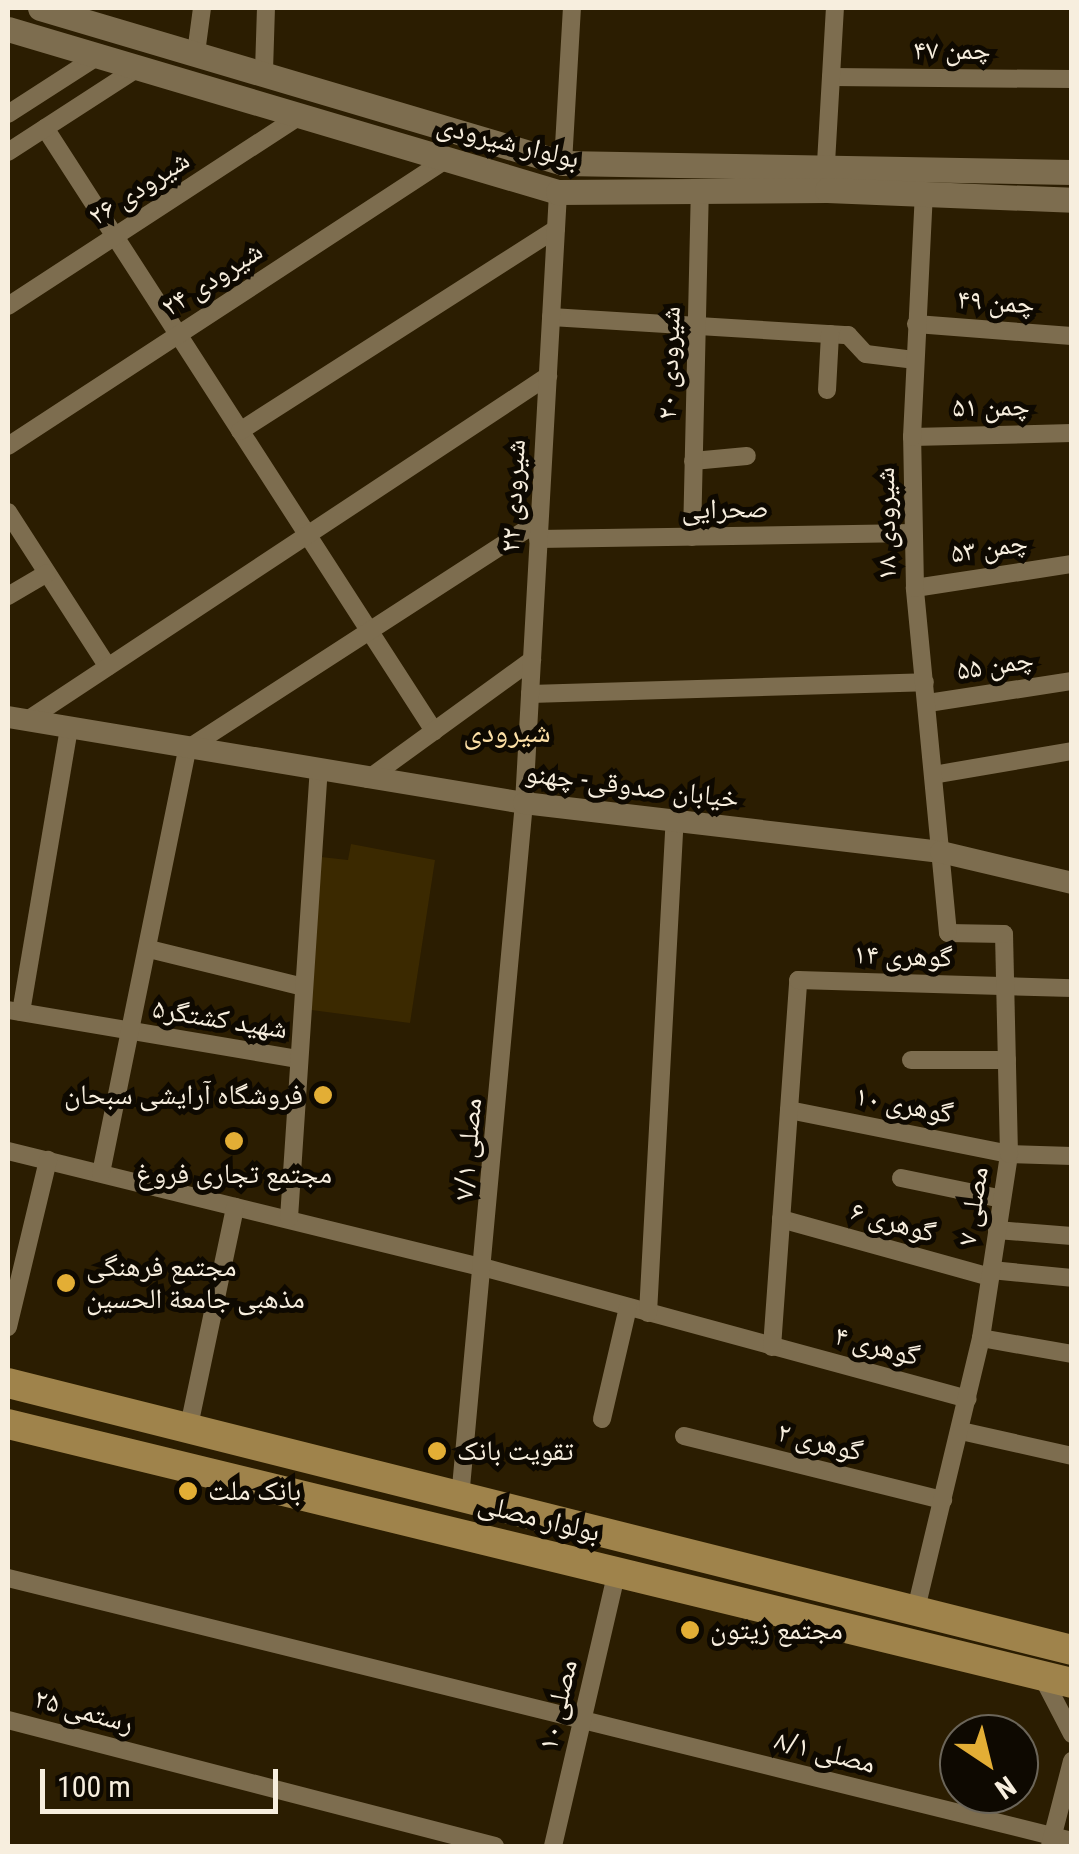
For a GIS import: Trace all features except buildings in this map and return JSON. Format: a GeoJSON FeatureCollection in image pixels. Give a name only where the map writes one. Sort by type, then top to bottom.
{"type":"FeatureCollection","features":[{"type":"Feature","properties":{"kind":"main road","name":"بولوار شیرودی"},"geometry":{"type":"LineString","coordinates":[[40,8],[264,71],[563,163],[826,163],[1072,172]]}},
{"type":"Feature","properties":{"kind":"main road","name":"بولوار شیرودی"},"geometry":{"type":"LineString","coordinates":[[8,29],[558,192],[924,194],[1072,200]]}},
{"type":"Feature","properties":{"kind":"main road","name":"بولوار مصلی"},"geometry":{"type":"LineString","coordinates":[[8,1383],[189,1426],[844,1596],[1072,1650]]}},
{"type":"Feature","properties":{"kind":"main road","name":"بولوار مصلی"},"geometry":{"type":"LineString","coordinates":[[8,1424],[1058,1682]]}},
{"type":"Feature","properties":{"kind":"main road"},"geometry":{"type":"LineString","coordinates":[[835,1630],[844,1596]]}},
{"type":"Feature","properties":{"kind":"street"},"geometry":{"type":"LineString","coordinates":[[196,53],[202,8]]}},
{"type":"Feature","properties":{"kind":"street"},"geometry":{"type":"LineString","coordinates":[[264,71],[266,8]]}},
{"type":"Feature","properties":{"kind":"street"},"geometry":{"type":"LineString","coordinates":[[563,163],[572,8]]}},
{"type":"Feature","properties":{"kind":"street"},"geometry":{"type":"LineString","coordinates":[[826,163],[836,8]]}},
{"type":"Feature","properties":{"kind":"street"},"geometry":{"type":"LineString","coordinates":[[8,114],[101,54]]}},
{"type":"Feature","properties":{"kind":"street"},"geometry":{"type":"LineString","coordinates":[[8,152],[140,66]]}},
{"type":"Feature","properties":{"kind":"street","name":"چمن ۴۷"},"geometry":{"type":"LineString","coordinates":[[831,77],[1072,79]]}},
{"type":"Feature","properties":{"kind":"street","name":"شیرودی ۲۶"},"geometry":{"type":"LineString","coordinates":[[8,306],[301,115]]}},
{"type":"Feature","properties":{"kind":"street"},"geometry":{"type":"LineString","coordinates":[[45,128],[434,731]]}},
{"type":"Feature","properties":{"kind":"street","name":"شیرودی ۲۴"},"geometry":{"type":"LineString","coordinates":[[8,446],[447,159]]}},
{"type":"Feature","properties":{"kind":"street","name":"شیرودی ۲۰"},"geometry":{"type":"LineString","coordinates":[[692,537],[700,191]]}},
{"type":"Feature","properties":{"kind":"street","name":"شیرودی ۲۲"},"geometry":{"type":"LineString","coordinates":[[524,804],[558,192]]}},
{"type":"Feature","properties":{"kind":"street","name":"شیرودی ۱۸"},"geometry":{"type":"LineString","coordinates":[[924,194],[914,360],[913,533],[942,852]]}},
{"type":"Feature","properties":{"kind":"street"},"geometry":{"type":"LineString","coordinates":[[240,431],[556,228]]}},
{"type":"Feature","properties":{"kind":"street"},"geometry":{"type":"LineString","coordinates":[[551,317],[851,335],[866,354],[914,360]]}},
{"type":"Feature","properties":{"kind":"street","name":"چمن ۴۹"},"geometry":{"type":"LineString","coordinates":[[916,324],[1072,336]]}},
{"type":"Feature","properties":{"kind":"street"},"geometry":{"type":"LineString","coordinates":[[827,390],[830,334]]}},
{"type":"Feature","properties":{"kind":"street"},"geometry":{"type":"LineString","coordinates":[[17,719],[108,666],[548,376]]}},
{"type":"Feature","properties":{"kind":"street","name":"چمن ۵۱"},"geometry":{"type":"LineString","coordinates":[[912,437],[1072,433]]}},
{"type":"Feature","properties":{"kind":"street"},"geometry":{"type":"LineString","coordinates":[[694,460],[747,456]]}},
{"type":"Feature","properties":{"kind":"street"},"geometry":{"type":"LineString","coordinates":[[8,512],[108,666]]}},
{"type":"Feature","properties":{"kind":"street"},"geometry":{"type":"LineString","coordinates":[[101,1173],[134,1034],[188,749],[369,631],[538,530]]}},
{"type":"Feature","properties":{"kind":"street","name":"صحرایی"},"geometry":{"type":"LineString","coordinates":[[538,530],[692,537],[913,533]]}},
{"type":"Feature","properties":{"kind":"street","name":"چمن ۵۳"},"geometry":{"type":"LineString","coordinates":[[915,588],[1072,564]]}},
{"type":"Feature","properties":{"kind":"street"},"geometry":{"type":"LineString","coordinates":[[8,596],[47,573]]}},
{"type":"Feature","properties":{"kind":"street"},"geometry":{"type":"LineString","coordinates":[[368,779],[532,660]]}},
{"type":"Feature","properties":{"kind":"street","name":"چمن ۵۵"},"geometry":{"type":"LineString","coordinates":[[928,704],[1072,681]]}},
{"type":"Feature","properties":{"kind":"street"},"geometry":{"type":"LineString","coordinates":[[530,694],[925,682]]}},
{"type":"Feature","properties":{"kind":"street","name":"خیابان صدوقی- چهنو"},"geometry":{"type":"LineString","coordinates":[[17,719],[524,804],[942,852],[1072,883]]}},
{"type":"Feature","properties":{"kind":"street"},"geometry":{"type":"LineString","coordinates":[[14,1011],[69,730]]}},
{"type":"Feature","properties":{"kind":"street"},"geometry":{"type":"LineString","coordinates":[[933,775],[1072,751]]}},
{"type":"Feature","properties":{"kind":"street"},"geometry":{"type":"LineString","coordinates":[[289,1218],[300,986],[319,771]]}},
{"type":"Feature","properties":{"kind":"street","name":"مصلی ۷/۱"},"geometry":{"type":"LineString","coordinates":[[460,1498],[486,1268],[524,804]]}},
{"type":"Feature","properties":{"kind":"street"},"geometry":{"type":"LineString","coordinates":[[648,1313],[675,822]]}},
{"type":"Feature","properties":{"kind":"street","name":"مصلی ۷"},"geometry":{"type":"LineString","coordinates":[[915,1613],[981,1338],[1009,1154],[1004,934],[948,932],[942,852]]}},
{"type":"Feature","properties":{"kind":"street"},"geometry":{"type":"LineString","coordinates":[[149,949],[300,986]]}},
{"type":"Feature","properties":{"kind":"street","name":"گوهری ۱۴"},"geometry":{"type":"LineString","coordinates":[[789,1110],[798,980],[1072,988]]}},
{"type":"Feature","properties":{"kind":"street","name":"شهید کشتگر۵"},"geometry":{"type":"LineString","coordinates":[[14,1011],[297,1059]]}},
{"type":"Feature","properties":{"kind":"street"},"geometry":{"type":"LineString","coordinates":[[911,1060],[1007,1060]]}},
{"type":"Feature","properties":{"kind":"street"},"geometry":{"type":"LineString","coordinates":[[772,1347],[789,1110]]}},
{"type":"Feature","properties":{"kind":"street","name":"گوهری ۱۰"},"geometry":{"type":"LineString","coordinates":[[789,1110],[1009,1154],[1072,1156]]}},
{"type":"Feature","properties":{"kind":"street","name":"گوهری ۴"},"geometry":{"type":"LineString","coordinates":[[8,1151],[486,1268],[968,1399]]}},
{"type":"Feature","properties":{"kind":"street"},"geometry":{"type":"LineString","coordinates":[[8,1328],[48,1160]]}},
{"type":"Feature","properties":{"kind":"street"},"geometry":{"type":"LineString","coordinates":[[901,1178],[1002,1199]]}},
{"type":"Feature","properties":{"kind":"street"},"geometry":{"type":"LineString","coordinates":[[189,1426],[235,1207]]}},
{"type":"Feature","properties":{"kind":"street","name":"گوهری ۶"},"geometry":{"type":"LineString","coordinates":[[782,1219],[991,1273],[1072,1278]]}},
{"type":"Feature","properties":{"kind":"street"},"geometry":{"type":"LineString","coordinates":[[997,1230],[1072,1236]]}},
{"type":"Feature","properties":{"kind":"street"},"geometry":{"type":"LineString","coordinates":[[602,1419],[628,1308]]}},
{"type":"Feature","properties":{"kind":"street"},"geometry":{"type":"LineString","coordinates":[[981,1338],[1072,1354]]}},
{"type":"Feature","properties":{"kind":"street"},"geometry":{"type":"LineString","coordinates":[[961,1432],[1072,1456]]}},
{"type":"Feature","properties":{"kind":"street","name":"گوهری ۲"},"geometry":{"type":"LineString","coordinates":[[684,1436],[942,1500]]}},
{"type":"Feature","properties":{"kind":"street","name":"مصلی ۱۰"},"geometry":{"type":"LineString","coordinates":[[554,1846],[616,1576]]}},
{"type":"Feature","properties":{"kind":"street","name":"مصلی ۸/۱"},"geometry":{"type":"LineString","coordinates":[[8,1578],[584,1720],[1051,1842],[1072,1842]]}},
{"type":"Feature","properties":{"kind":"street"},"geometry":{"type":"LineString","coordinates":[[1058,1682],[1072,1734]]}},
{"type":"Feature","properties":{"kind":"street","name":"رستمی ۲۵"},"geometry":{"type":"LineString","coordinates":[[8,1720],[495,1846]]}},
{"type":"Feature","properties":{"kind":"street"},"geometry":{"type":"LineString","coordinates":[[1051,1842],[1072,1761]]}},
{"type":"Feature","properties":{"kind":"shaded area"},"geometry":{"type":"Polygon","coordinates":[[[351,844],[435,860],[410,1023],[304,1009],[321,857],[348,860],[351,844]]]}},
{"type":"Feature","properties":{"kind":"place","name":"فروشگاه آرایشی سبحان"},"geometry":{"type":"Point","coordinates":[323,1095]}},
{"type":"Feature","properties":{"kind":"place","name":"مجتمع تجاری فروغ"},"geometry":{"type":"Point","coordinates":[234,1141]}},
{"type":"Feature","properties":{"kind":"place","name":"مجتمع فرهنگی مذهبی جامعة الحسین"},"geometry":{"type":"Point","coordinates":[66,1283]}},
{"type":"Feature","properties":{"kind":"place","name":"تقویت بانک"},"geometry":{"type":"Point","coordinates":[437,1451]}},
{"type":"Feature","properties":{"kind":"place","name":"بانک ملت"},"geometry":{"type":"Point","coordinates":[188,1491]}},
{"type":"Feature","properties":{"kind":"place","name":"مجتمع زیتون"},"geometry":{"type":"Point","coordinates":[690,1630]}},
{"type":"Feature","properties":{"kind":"district","name":"شیرودی"},"geometry":{"type":"Point","coordinates":[507,732]}}]}
